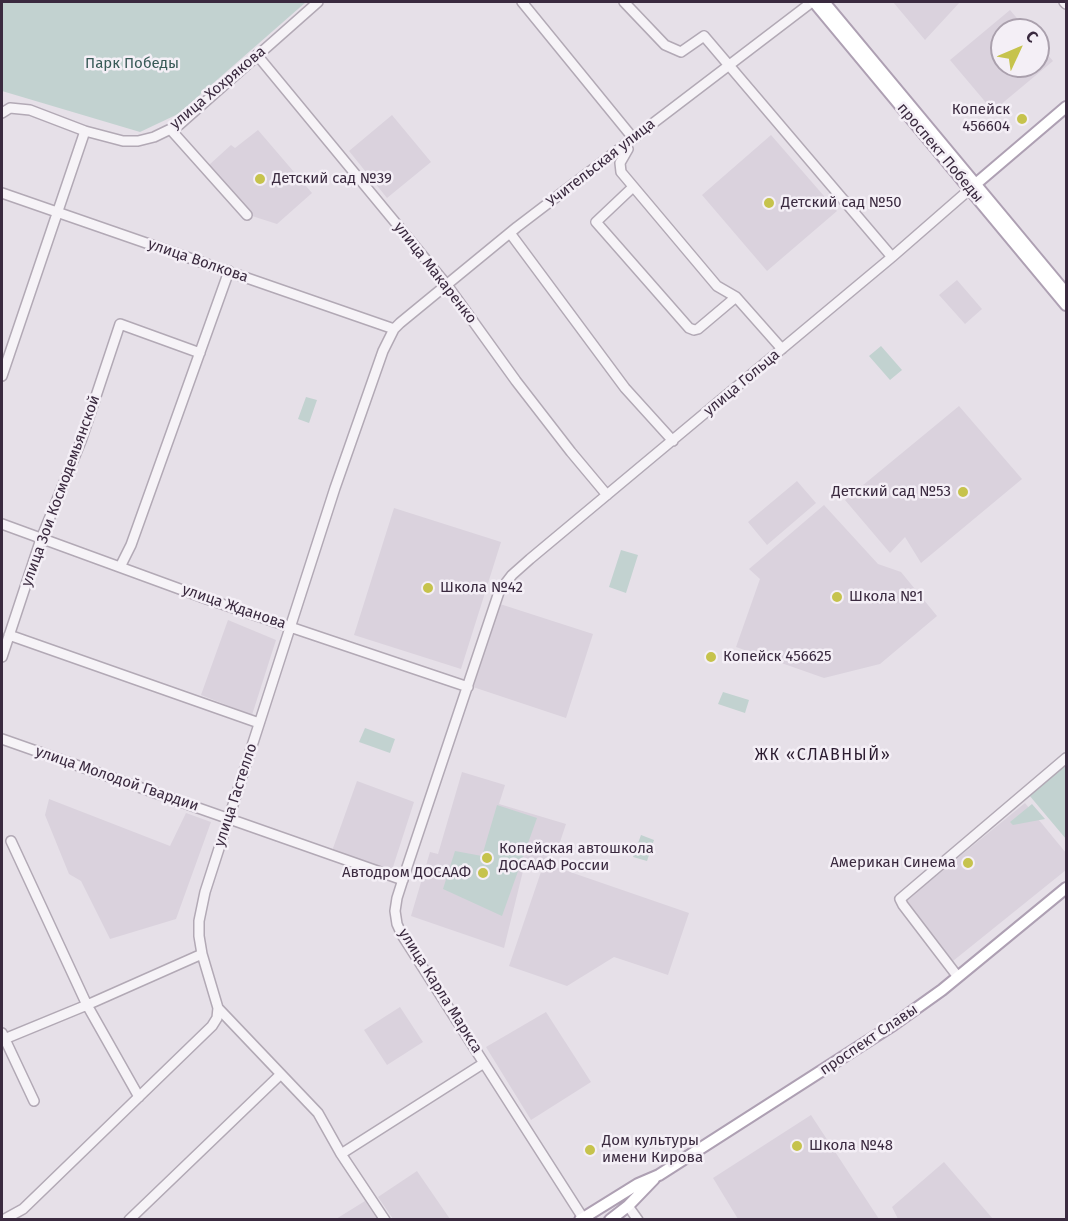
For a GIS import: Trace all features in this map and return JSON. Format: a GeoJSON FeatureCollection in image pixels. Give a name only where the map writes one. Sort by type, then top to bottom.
{"type":"FeatureCollection","features":[{"type":"Feature","properties":{"kind":"main road","name":"проспект Победы"},"geometry":{"type":"LineString","coordinates":[[813,2],[1066,293]]}},
{"type":"Feature","properties":{"kind":"main road","name":"проспект Победы"},"geometry":{"type":"LineString","coordinates":[[824,2],[1066,305]]}},
{"type":"Feature","properties":{"kind":"main road"},"geometry":{"type":"LineString","coordinates":[[973,187],[1066,107]]}},
{"type":"Feature","properties":{"kind":"main road","name":"проспект Славы"},"geometry":{"type":"LineString","coordinates":[[582,1219],[620,1195],[659,1175],[893,1025],[958,977],[1066,889]]}},
{"type":"Feature","properties":{"kind":"main road","name":"проспект Славы"},"geometry":{"type":"LineString","coordinates":[[610,1220],[628,1206],[659,1175]]}},
{"type":"Feature","properties":{"kind":"main road"},"geometry":{"type":"LineString","coordinates":[[620,1195],[628,1206]]}},
{"type":"Feature","properties":{"kind":"street","name":"улица Хохрякова"},"geometry":{"type":"LineString","coordinates":[[2,110],[18,107],[30,110],[85,131],[115,139],[138,141],[154,137],[186,120],[318,2]]}},
{"type":"Feature","properties":{"kind":"street"},"geometry":{"type":"LineString","coordinates":[[522,2],[629,141],[628,149],[619,168],[633,187],[717,286],[736,297],[782,349]]}},
{"type":"Feature","properties":{"kind":"street"},"geometry":{"type":"LineString","coordinates":[[624,2],[665,45],[681,52],[704,36],[892,257]]}},
{"type":"Feature","properties":{"kind":"street","name":"Учительская улица"},"geometry":{"type":"LineString","coordinates":[[394,329],[510,233],[813,2]]}},
{"type":"Feature","properties":{"kind":"street","name":"улица Макаренко"},"geometry":{"type":"LineString","coordinates":[[257,56],[447,285],[516,381],[607,495]]}},
{"type":"Feature","properties":{"kind":"street"},"geometry":{"type":"LineString","coordinates":[[171,130],[247,215]]}},
{"type":"Feature","properties":{"kind":"street"},"geometry":{"type":"LineString","coordinates":[[2,376],[85,131]]}},
{"type":"Feature","properties":{"kind":"street"},"geometry":{"type":"LineString","coordinates":[[633,187],[596,222],[689,328],[698,329],[736,297]]}},
{"type":"Feature","properties":{"kind":"street","name":"улица Гольца"},"geometry":{"type":"LineString","coordinates":[[512,575],[973,187]]}},
{"type":"Feature","properties":{"kind":"street","name":"улица Волкова"},"geometry":{"type":"LineString","coordinates":[[2,193],[394,329]]}},
{"type":"Feature","properties":{"kind":"street"},"geometry":{"type":"LineString","coordinates":[[510,233],[625,388],[673,441]]}},
{"type":"Feature","properties":{"kind":"street"},"geometry":{"type":"LineString","coordinates":[[120,567],[131,545],[229,271]]}},
{"type":"Feature","properties":{"kind":"street","name":"улица Зои Космодемьянской"},"geometry":{"type":"LineString","coordinates":[[2,657],[41,540],[81,441],[120,324],[200,353]]}},
{"type":"Feature","properties":{"kind":"street","name":"улица Гастелло"},"geometry":{"type":"LineString","coordinates":[[385,1220],[341,1155],[318,1113],[218,1008],[201,954],[200,921],[205,892],[228,818],[335,488],[382,351],[394,329]]}},
{"type":"Feature","properties":{"kind":"street","name":"улица Жданова"},"geometry":{"type":"LineString","coordinates":[[2,524],[41,540],[468,687]]}},
{"type":"Feature","properties":{"kind":"street","name":"улица Карла Маркса"},"geometry":{"type":"LineString","coordinates":[[512,575],[499,592],[403,880],[395,911],[402,935],[582,1219]]}},
{"type":"Feature","properties":{"kind":"street"},"geometry":{"type":"LineString","coordinates":[[9,635],[259,723]]}},
{"type":"Feature","properties":{"kind":"street","name":"улица Молодой Гвардии"},"geometry":{"type":"LineString","coordinates":[[2,739],[403,880]]}},
{"type":"Feature","properties":{"kind":"street"},"geometry":{"type":"LineString","coordinates":[[958,977],[900,899],[1066,758]]}},
{"type":"Feature","properties":{"kind":"street"},"geometry":{"type":"LineString","coordinates":[[11,841],[87,1005],[138,1097]]}},
{"type":"Feature","properties":{"kind":"street"},"geometry":{"type":"LineString","coordinates":[[34,1101],[2,1037],[87,1005],[201,954]]}},
{"type":"Feature","properties":{"kind":"street"},"geometry":{"type":"LineString","coordinates":[[3,1220],[23,1209],[212,1026],[217,1018],[218,1008]]}},
{"type":"Feature","properties":{"kind":"street"},"geometry":{"type":"LineString","coordinates":[[341,1155],[484,1063]]}},
{"type":"Feature","properties":{"kind":"street"},"geometry":{"type":"LineString","coordinates":[[129,1220],[281,1074]]}},
{"type":"Feature","properties":{"kind":"street"},"geometry":{"type":"LineString","coordinates":[[628,1206],[638,1220]]}},
{"type":"Feature","properties":{"kind":"shaded area"},"geometry":{"type":"Polygon","coordinates":[[[893,2],[960,2],[925,40],[893,2]]]}},
{"type":"Feature","properties":{"kind":"shaded area"},"geometry":{"type":"Polygon","coordinates":[[[1010,10],[1017,18],[1000,18],[1010,10]]]}},
{"type":"Feature","properties":{"kind":"shaded area"},"geometry":{"type":"Polygon","coordinates":[[[990,27],[990,78],[1033,78],[993,111],[950,60],[990,27]]]}},
{"type":"Feature","properties":{"kind":"shaded area"},"geometry":{"type":"Polygon","coordinates":[[[392,115],[431,162],[387,198],[349,151],[392,115]]]}},
{"type":"Feature","properties":{"kind":"shaded area","name":"Детский сад №39"},"geometry":{"type":"Polygon","coordinates":[[[258,130],[312,193],[277,224],[252,216],[209,165],[231,145],[235,148],[258,130]]]}},
{"type":"Feature","properties":{"kind":"shaded area","name":"Детский сад №50"},"geometry":{"type":"Polygon","coordinates":[[[771,135],[837,211],[767,271],[702,195],[771,135]]]}},
{"type":"Feature","properties":{"kind":"shaded area"},"geometry":{"type":"Polygon","coordinates":[[[957,280],[982,309],[965,324],[939,295],[957,280]]]}},
{"type":"Feature","properties":{"kind":"shaded area","name":"Детский сад №53"},"geometry":{"type":"Polygon","coordinates":[[[959,406],[1022,479],[921,563],[905,537],[890,553],[845,500],[959,406]]]}},
{"type":"Feature","properties":{"kind":"shaded area"},"geometry":{"type":"Polygon","coordinates":[[[797,481],[816,503],[767,545],[748,522],[797,481]]]}},
{"type":"Feature","properties":{"kind":"shaded area","name":"Школа №1"},"geometry":{"type":"Polygon","coordinates":[[[824,505],[878,564],[901,572],[937,616],[880,664],[824,678],[736,647],[760,579],[749,569],[824,505]]]}},
{"type":"Feature","properties":{"kind":"shaded area","name":"Школа №42"},"geometry":{"type":"Polygon","coordinates":[[[394,508],[501,542],[461,669],[354,635],[394,508]]]}},
{"type":"Feature","properties":{"kind":"shaded area"},"geometry":{"type":"Polygon","coordinates":[[[500,604],[593,634],[566,718],[473,687],[500,604]]]}},
{"type":"Feature","properties":{"kind":"shaded area"},"geometry":{"type":"Polygon","coordinates":[[[228,620],[276,640],[252,715],[201,695],[228,620]]]}},
{"type":"Feature","properties":{"kind":"shaded area","name":"Копейская автошкола ДОСААФ России"},"geometry":{"type":"Polygon","coordinates":[[[462,772],[505,785],[499,804],[566,824],[560,842],[542,862],[524,867],[504,948],[411,916],[430,852],[438,854],[462,772]]]}},
{"type":"Feature","properties":{"kind":"shaded area"},"geometry":{"type":"Polygon","coordinates":[[[357,781],[414,802],[392,870],[332,851],[357,781]]]}},
{"type":"Feature","properties":{"kind":"shaded area"},"geometry":{"type":"Polygon","coordinates":[[[49,799],[170,846],[186,813],[211,822],[176,919],[110,939],[81,881],[69,874],[45,815],[49,799]]]}},
{"type":"Feature","properties":{"kind":"shaded area"},"geometry":{"type":"Polygon","coordinates":[[[1025,803],[1066,853],[1066,870],[953,961],[905,901],[1025,803]]]}},
{"type":"Feature","properties":{"kind":"shaded area"},"geometry":{"type":"Polygon","coordinates":[[[544,863],[689,913],[668,975],[614,957],[567,986],[509,966],[544,863]]]}},
{"type":"Feature","properties":{"kind":"shaded area"},"geometry":{"type":"Polygon","coordinates":[[[400,1007],[423,1042],[387,1065],[364,1030],[400,1007]]]}},
{"type":"Feature","properties":{"kind":"shaded area"},"geometry":{"type":"Polygon","coordinates":[[[546,1012],[591,1082],[531,1120],[486,1047],[546,1012]]]}},
{"type":"Feature","properties":{"kind":"shaded area","name":"Школа №48"},"geometry":{"type":"Polygon","coordinates":[[[811,1115],[879,1219],[738,1219],[713,1178],[811,1115]]]}},
{"type":"Feature","properties":{"kind":"shaded area"},"geometry":{"type":"Polygon","coordinates":[[[944,1162],[993,1219],[898,1219],[892,1207],[944,1162]]]}},
{"type":"Feature","properties":{"kind":"shaded area"},"geometry":{"type":"Polygon","coordinates":[[[417,1171],[450,1219],[393,1219],[378,1197],[417,1171]]]}},
{"type":"Feature","properties":{"kind":"shaded area"},"geometry":{"type":"Polygon","coordinates":[[[365,1201],[377,1219],[336,1219],[365,1201]]]}},
{"type":"Feature","properties":{"kind":"green space","name":"Парк Победы"},"geometry":{"type":"Polygon","coordinates":[[[2,2],[306,2],[178,114],[140,132],[2,91],[2,2]]]}},
{"type":"Feature","properties":{"kind":"green space"},"geometry":{"type":"Polygon","coordinates":[[[881,346],[902,370],[890,380],[869,356],[881,346]]]}},
{"type":"Feature","properties":{"kind":"green space"},"geometry":{"type":"Polygon","coordinates":[[[306,397],[317,400],[309,423],[298,419],[306,397]]]}},
{"type":"Feature","properties":{"kind":"green space"},"geometry":{"type":"Polygon","coordinates":[[[621,550],[638,555],[626,593],[609,587],[621,550]]]}},
{"type":"Feature","properties":{"kind":"green space"},"geometry":{"type":"Polygon","coordinates":[[[723,692],[749,700],[745,713],[718,704],[723,692]]]}},
{"type":"Feature","properties":{"kind":"green space"},"geometry":{"type":"Polygon","coordinates":[[[365,728],[395,739],[390,753],[359,742],[365,728]]]}},
{"type":"Feature","properties":{"kind":"green space"},"geometry":{"type":"Polygon","coordinates":[[[1066,764],[1066,839],[1029,795],[1066,764]]]}},
{"type":"Feature","properties":{"kind":"green space"},"geometry":{"type":"Polygon","coordinates":[[[1032,804],[1045,819],[1013,825],[1010,822],[1032,804]]]}},
{"type":"Feature","properties":{"kind":"green space","name":"Автодром ДОСААФ"},"geometry":{"type":"Polygon","coordinates":[[[497,805],[537,818],[502,916],[443,889],[455,851],[482,856],[497,805]]]}},
{"type":"Feature","properties":{"kind":"green space"},"geometry":{"type":"Polygon","coordinates":[[[641,835],[654,840],[647,861],[633,857],[641,835]]]}},
{"type":"Feature","properties":{"kind":"place","name":"Копейск 456604"},"geometry":{"type":"Point","coordinates":[1022,119]}},
{"type":"Feature","properties":{"kind":"place","name":"Детский сад №39"},"geometry":{"type":"Point","coordinates":[260,179]}},
{"type":"Feature","properties":{"kind":"place","name":"Детский сад №50"},"geometry":{"type":"Point","coordinates":[769,203]}},
{"type":"Feature","properties":{"kind":"place","name":"Детский сад №53"},"geometry":{"type":"Point","coordinates":[963,492]}},
{"type":"Feature","properties":{"kind":"place","name":"Школа №42"},"geometry":{"type":"Point","coordinates":[428,588]}},
{"type":"Feature","properties":{"kind":"place","name":"Школа №1"},"geometry":{"type":"Point","coordinates":[837,597]}},
{"type":"Feature","properties":{"kind":"place","name":"Копейск 456625"},"geometry":{"type":"Point","coordinates":[711,657]}},
{"type":"Feature","properties":{"kind":"place","name":"Копейская автошкола ДОСААФ России"},"geometry":{"type":"Point","coordinates":[487,858]}},
{"type":"Feature","properties":{"kind":"place","name":"Американ Синема"},"geometry":{"type":"Point","coordinates":[968,863]}},
{"type":"Feature","properties":{"kind":"place","name":"Автодром ДОСААФ"},"geometry":{"type":"Point","coordinates":[483,873]}},
{"type":"Feature","properties":{"kind":"place","name":"Школа №48"},"geometry":{"type":"Point","coordinates":[797,1146]}},
{"type":"Feature","properties":{"kind":"place","name":"Дом культуры имени Кирова"},"geometry":{"type":"Point","coordinates":[590,1150]}},
{"type":"Feature","properties":{"kind":"district","name":"ЖК «СЛАВНЫЙ»"},"geometry":{"type":"Point","coordinates":[823,756]}}]}
